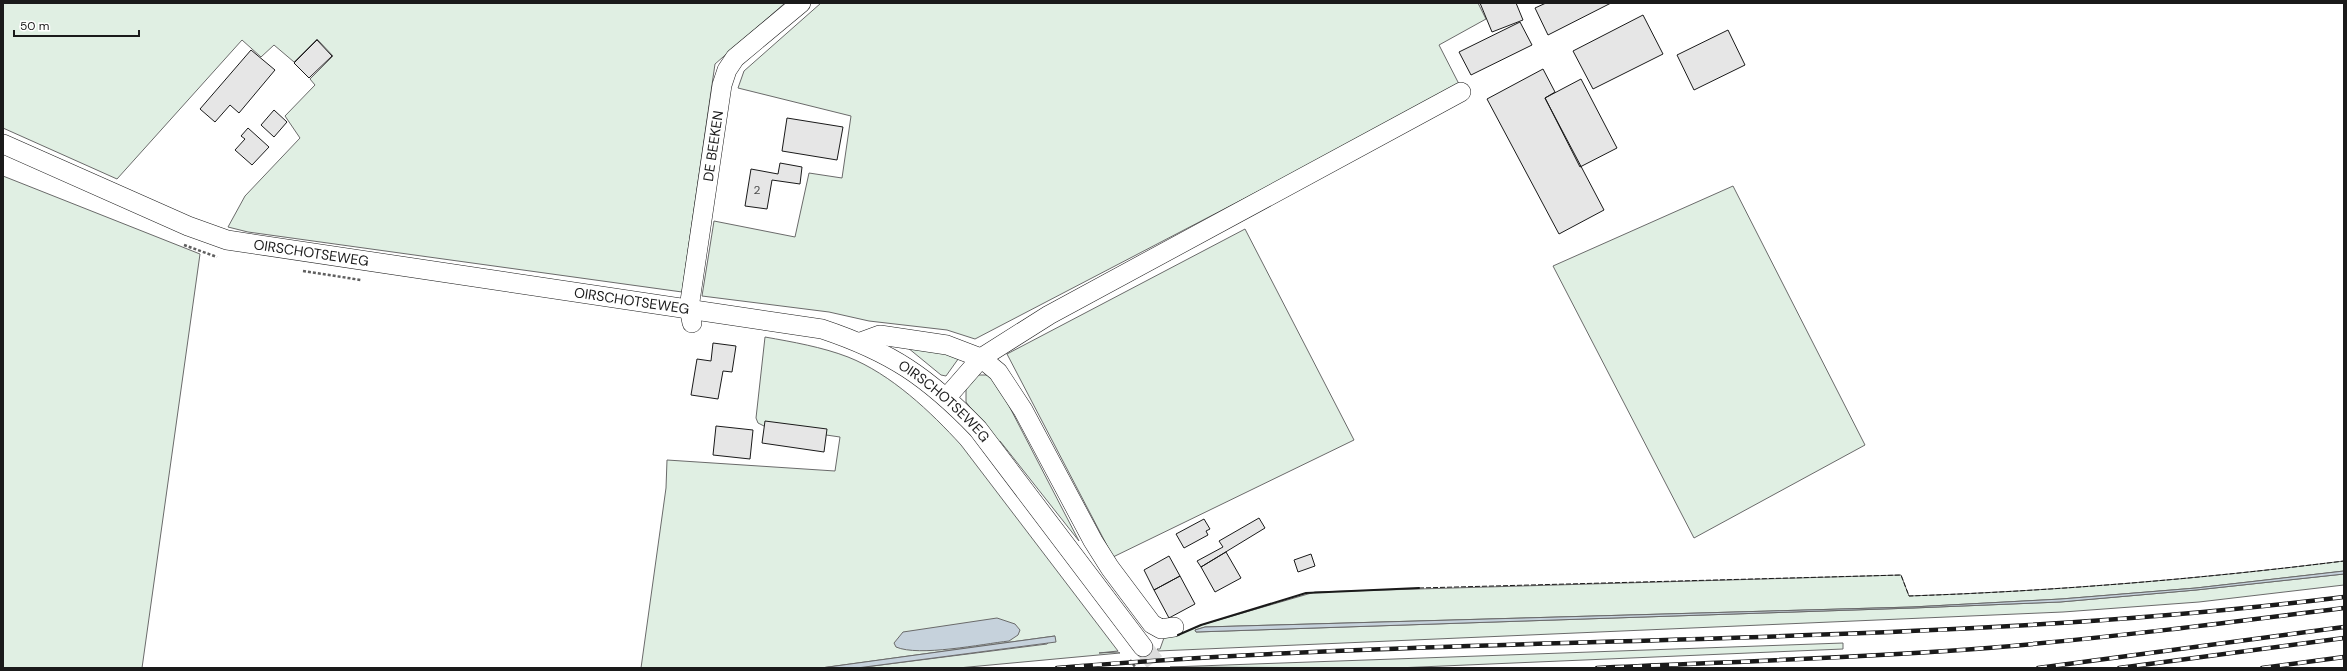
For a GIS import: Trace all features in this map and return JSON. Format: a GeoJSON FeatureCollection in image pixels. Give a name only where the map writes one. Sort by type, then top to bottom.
{"type":"FeatureCollection","features":[{"type":"Feature","properties":{"kind":"street","name":"DE BEEKEN"},"geometry":{"type":"LineString","coordinates":[[691,315],[722,85],[727,70],[735,58],[801,3]]}},
{"type":"Feature","properties":{"kind":"street"},"geometry":{"type":"LineString","coordinates":[[947,397],[981,358],[1049,315],[1461,92]]}},
{"type":"Feature","properties":{"kind":"street","name":"OIRSCHOTSEWEG"},"geometry":{"type":"LineString","coordinates":[[3,144],[188,226],[227,240],[691,315],[822,329],[861,342],[908,367],[947,397],[978,429],[1135,651]]}},
{"type":"Feature","properties":{"kind":"street"},"geometry":{"type":"LineString","coordinates":[[861,342],[880,335],[947,345],[981,358],[998,372],[1008,385],[1093,541],[1122,586],[1156,628],[1166,629],[1174,627]]}},
{"type":"Feature","properties":{"kind":"path"},"geometry":{"type":"LineString","coordinates":[[178,242],[224,258]]}},
{"type":"Feature","properties":{"kind":"path"},"geometry":{"type":"LineString","coordinates":[[299,270],[368,281]]}},
{"type":"Feature","properties":{"kind":"path"},"geometry":{"type":"LineString","coordinates":[[1135,651],[1136,668]]}},
{"type":"Feature","properties":{"kind":"green space"},"geometry":{"type":"Polygon","coordinates":[[[3,3],[785,3],[715,64],[682,292],[248,232],[228,227],[245,196],[300,138],[285,116],[315,85],[310,79],[333,56],[317,39],[294,62],[274,45],[261,57],[242,40],[117,179],[3,128],[3,3]]]}},
{"type":"Feature","properties":{"kind":"green space"},"geometry":{"type":"Polygon","coordinates":[[[821,3],[1478,3],[1486,19],[1439,45],[1460,86],[975,339],[947,330],[869,321],[829,312],[702,296],[714,221],[795,237],[809,173],[842,178],[851,116],[738,88],[744,71],[821,3]]]}},
{"type":"Feature","properties":{"kind":"green space"},"geometry":{"type":"Polygon","coordinates":[[[3,176],[200,254],[142,668],[3,668],[3,176]]]}},
{"type":"Feature","properties":{"kind":"green space"},"geometry":{"type":"Polygon","coordinates":[[[1733,186],[1865,445],[1694,538],[1553,266],[1733,186]]]}},
{"type":"Feature","properties":{"kind":"green space"},"geometry":{"type":"Polygon","coordinates":[[[1245,229],[1354,440],[1113,557],[1007,354],[1245,229]]]}},
{"type":"Feature","properties":{"kind":"green space"},"geometry":{"type":"Polygon","coordinates":[[[765,337],[838,353],[864,364],[880,373],[923,407],[961,445],[1118,651],[1099,653],[1120,653],[958,668],[857,668],[1047,644],[1055,636],[821,668],[641,668],[666,488],[667,460],[835,471],[840,437],[764,426],[758,423],[756,418],[765,337]]]}},
{"type":"Feature","properties":{"kind":"green space"},"geometry":{"type":"Polygon","coordinates":[[[902,343],[961,355],[946,376],[941,375],[902,343]]]}},
{"type":"Feature","properties":{"kind":"green space"},"geometry":{"type":"Polygon","coordinates":[[[978,375],[993,375],[1079,541],[1000,441],[997,443],[966,402],[966,389],[978,375]]]}},
{"type":"Feature","properties":{"kind":"green space"},"geometry":{"type":"Polygon","coordinates":[[[2344,561],[2344,571],[2196,588],[2061,599],[1912,607],[1205,627],[1195,630],[1196,632],[2060,602],[2196,590],[2344,574],[2344,585],[2199,602],[2063,612],[1158,651],[1157,649],[1160,649],[1165,635],[1175,636],[1201,625],[1315,592],[1901,575],[1909,596],[2018,591],[2182,579],[2344,561]]]}},
{"type":"Feature","properties":{"kind":"green space"},"geometry":{"type":"Polygon","coordinates":[[[1843,643],[1843,649],[1396,668],[1170,667],[1843,643]]]}},
{"type":"Feature","properties":{"kind":"shaded area"},"geometry":{"type":"Polygon","coordinates":[[[2344,571],[2344,574],[2196,590],[2060,602],[1196,632],[1195,630],[1205,627],[1912,607],[2061,599],[2196,588],[2344,571]]]}},
{"type":"Feature","properties":{"kind":"shaded area"},"geometry":{"type":"Polygon","coordinates":[[[997,618],[1015,624],[1020,630],[1018,635],[1009,641],[967,647],[920,651],[906,650],[896,647],[894,643],[903,632],[997,618]]]}},
{"type":"Feature","properties":{"kind":"shaded area"},"geometry":{"type":"Polygon","coordinates":[[[1055,636],[1056,642],[857,668],[821,668],[1055,636]]]}},
{"type":"Feature","properties":{"kind":"building"},"geometry":{"type":"Polygon","coordinates":[[[1480,3],[1516,3],[1523,20],[1492,32],[1480,3]]]}},
{"type":"Feature","properties":{"kind":"building"},"geometry":{"type":"Polygon","coordinates":[[[1546,3],[1611,3],[1548,35],[1535,8],[1546,3]]]}},
{"type":"Feature","properties":{"kind":"building"},"geometry":{"type":"Polygon","coordinates":[[[1643,15],[1663,54],[1593,89],[1573,51],[1643,15]]]}},
{"type":"Feature","properties":{"kind":"building"},"geometry":{"type":"Polygon","coordinates":[[[1520,22],[1532,45],[1471,75],[1459,52],[1520,22]]]}},
{"type":"Feature","properties":{"kind":"building"},"geometry":{"type":"Polygon","coordinates":[[[1728,30],[1745,65],[1694,90],[1677,55],[1728,30]]]}},
{"type":"Feature","properties":{"kind":"building"},"geometry":{"type":"Polygon","coordinates":[[[317,40],[332,56],[309,78],[294,63],[317,40]]]}},
{"type":"Feature","properties":{"kind":"building"},"geometry":{"type":"Polygon","coordinates":[[[251,50],[275,70],[239,113],[230,105],[215,122],[200,109],[251,50]]]}},
{"type":"Feature","properties":{"kind":"building"},"geometry":{"type":"Polygon","coordinates":[[[1543,69],[1555,92],[1545,98],[1604,210],[1559,234],[1487,99],[1543,69]]]}},
{"type":"Feature","properties":{"kind":"building"},"geometry":{"type":"Polygon","coordinates":[[[1581,79],[1617,148],[1580,167],[1545,98],[1581,79]]]}},
{"type":"Feature","properties":{"kind":"building"},"geometry":{"type":"Polygon","coordinates":[[[274,110],[287,122],[274,137],[261,125],[274,110]]]}},
{"type":"Feature","properties":{"kind":"building"},"geometry":{"type":"Polygon","coordinates":[[[787,118],[843,127],[837,160],[782,151],[787,118]]]}},
{"type":"Feature","properties":{"kind":"building"},"geometry":{"type":"Polygon","coordinates":[[[248,128],[269,147],[252,165],[235,150],[245,139],[241,136],[248,128]]]}},
{"type":"Feature","properties":{"kind":"building"},"geometry":{"type":"Polygon","coordinates":[[[780,163],[802,167],[800,184],[772,180],[767,209],[745,206],[751,169],[778,174],[780,163]]]}},
{"type":"Feature","properties":{"kind":"building"},"geometry":{"type":"Polygon","coordinates":[[[713,343],[736,346],[732,372],[723,371],[718,399],[691,395],[697,359],[711,361],[713,343]]]}},
{"type":"Feature","properties":{"kind":"building"},"geometry":{"type":"Polygon","coordinates":[[[765,421],[827,429],[824,452],[762,443],[765,421]]]}},
{"type":"Feature","properties":{"kind":"building"},"geometry":{"type":"Polygon","coordinates":[[[716,426],[753,430],[750,459],[713,455],[716,426]]]}},
{"type":"Feature","properties":{"kind":"building"},"geometry":{"type":"Polygon","coordinates":[[[1259,518],[1265,528],[1201,567],[1197,561],[1223,547],[1219,541],[1259,518]]]}},
{"type":"Feature","properties":{"kind":"building"},"geometry":{"type":"Polygon","coordinates":[[[1204,519],[1210,529],[1206,531],[1208,535],[1184,548],[1176,534],[1204,519]]]}},
{"type":"Feature","properties":{"kind":"building"},"geometry":{"type":"Polygon","coordinates":[[[1226,552],[1241,578],[1215,592],[1201,567],[1226,552]]]}},
{"type":"Feature","properties":{"kind":"building"},"geometry":{"type":"Polygon","coordinates":[[[1311,554],[1315,566],[1298,572],[1294,560],[1311,554]]]}},
{"type":"Feature","properties":{"kind":"building"},"geometry":{"type":"Polygon","coordinates":[[[1169,556],[1180,576],[1154,590],[1144,570],[1169,556]]]}},
{"type":"Feature","properties":{"kind":"building"},"geometry":{"type":"Polygon","coordinates":[[[1180,576],[1195,604],[1169,618],[1154,590],[1180,576]]]}},
{"type":"Feature","properties":{"kind":"tunnel"},"geometry":{"type":"LineString","coordinates":[[1143,647],[1159,668]]}},
{"type":"Feature","properties":{"kind":"railway"},"geometry":{"type":"LineString","coordinates":[[1057,668],[1218,657],[1379,649],[1701,639],[2023,625],[2184,614],[2344,597]]}},
{"type":"Feature","properties":{"kind":"railway"},"geometry":{"type":"LineString","coordinates":[[1597,668],[1842,657],[1988,648],[2122,635],[2344,608]]}},
{"type":"Feature","properties":{"kind":"railway"},"geometry":{"type":"LineString","coordinates":[[2038,668],[2344,627]]}},
{"type":"Feature","properties":{"kind":"railway"},"geometry":{"type":"LineString","coordinates":[[2119,668],[2344,638]]}},
{"type":"Feature","properties":{"kind":"railway"},"geometry":{"type":"LineString","coordinates":[[2262,668],[2344,657]]}},
{"type":"Feature","properties":{"kind":"fence"},"geometry":{"type":"LineString","coordinates":[[1419,588],[1901,575],[1909,596],[2018,591],[2127,583],[2344,561]]}},
{"type":"Feature","properties":{"kind":"wall"},"geometry":{"type":"LineString","coordinates":[[1178,635],[1201,625],[1306,593],[1419,588]]}}]}
